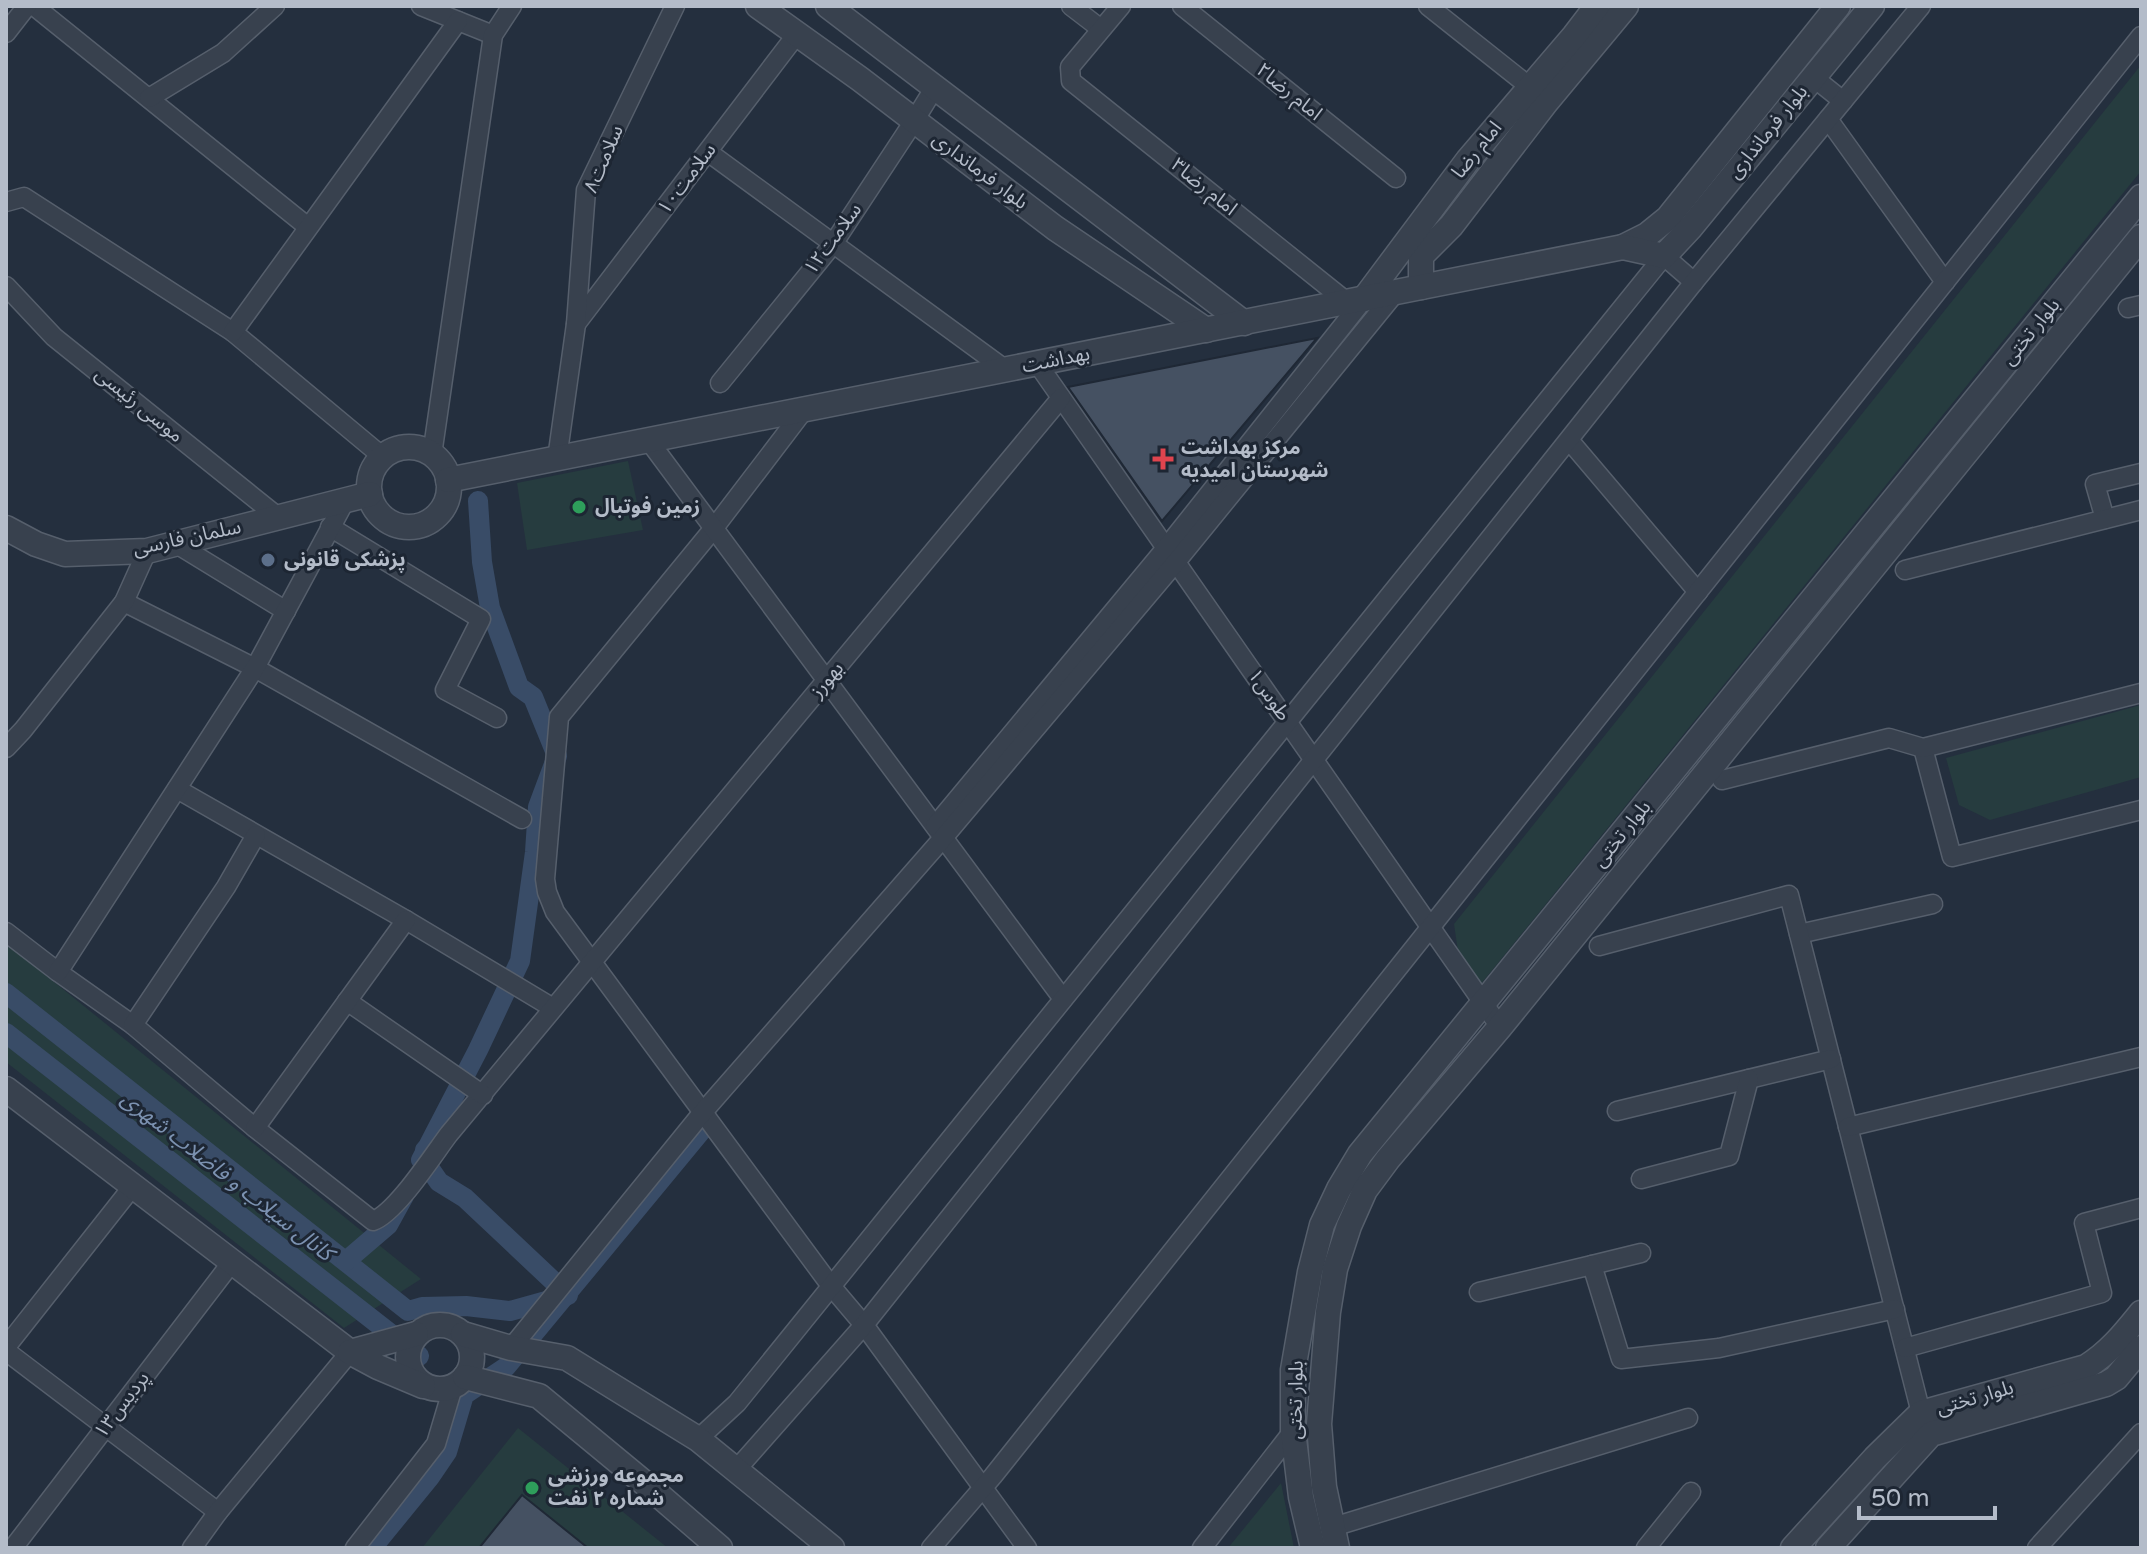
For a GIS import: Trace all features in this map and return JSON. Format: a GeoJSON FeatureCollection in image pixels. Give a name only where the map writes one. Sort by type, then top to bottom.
{"type":"FeatureCollection","features":[{"type":"Feature","properties":{"kind":"street"},"geometry":{"type":"LineString","coordinates":[[6,33],[27,6]]}},
{"type":"Feature","properties":{"kind":"street"},"geometry":{"type":"LineString","coordinates":[[34,6],[308,227]]}},
{"type":"Feature","properties":{"kind":"street"},"geometry":{"type":"LineString","coordinates":[[149,98],[223,53],[275,6]]}},
{"type":"Feature","properties":{"kind":"street"},"geometry":{"type":"LineString","coordinates":[[421,6],[493,35]]}},
{"type":"Feature","properties":{"kind":"street"},"geometry":{"type":"LineString","coordinates":[[432,455],[493,35],[512,6]]}},
{"type":"Feature","properties":{"kind":"street","name":"سلامت۸"},"geometry":{"type":"LineString","coordinates":[[557,459],[576,324],[586,190],[675,6]]}},
{"type":"Feature","properties":{"kind":"street","name":"بلوار فرمانداری"},"geometry":{"type":"LineString","coordinates":[[758,6],[860,79],[1055,228],[1206,330]]}},
{"type":"Feature","properties":{"kind":"street","name":"بلوار فرمانداری"},"geometry":{"type":"LineString","coordinates":[[828,6],[1244,323]]}},
{"type":"Feature","properties":{"kind":"street"},"geometry":{"type":"LineString","coordinates":[[1071,6],[1101,29],[1121,6]]}},
{"type":"Feature","properties":{"kind":"street","name":"امام رضا۲"},"geometry":{"type":"LineString","coordinates":[[1182,6],[1396,178]]}},
{"type":"Feature","properties":{"kind":"street"},"geometry":{"type":"LineString","coordinates":[[1428,6],[1530,87]]}},
{"type":"Feature","properties":{"kind":"street","name":"امام رضا"},"geometry":{"type":"LineString","coordinates":[[1356,300],[1597,6]]}},
{"type":"Feature","properties":{"kind":"street","name":"امام رضا"},"geometry":{"type":"LineString","coordinates":[[1421,287],[1421,256],[1451,226],[1547,101],[1626,6]]}},
{"type":"Feature","properties":{"kind":"street","name":"بلوار فرمانداری"},"geometry":{"type":"LineString","coordinates":[[1623,247],[1647,235],[1668,218],[1838,6]]}},
{"type":"Feature","properties":{"kind":"street","name":"بلوار فرمانداری"},"geometry":{"type":"LineString","coordinates":[[1664,256],[1872,6]]}},
{"type":"Feature","properties":{"kind":"street"},"geometry":{"type":"LineString","coordinates":[[736,1470],[864,1325],[1694,282],[1921,6]]}},
{"type":"Feature","properties":{"kind":"street"},"geometry":{"type":"LineString","coordinates":[[233,332],[458,21]]}},
{"type":"Feature","properties":{"kind":"street","name":"امام رضا۳"},"geometry":{"type":"LineString","coordinates":[[1101,29],[1070,67],[1071,81],[1356,300]]}},
{"type":"Feature","properties":{"kind":"street","name":"سلامت۱۰"},"geometry":{"type":"LineString","coordinates":[[576,324],[797,34]]}},
{"type":"Feature","properties":{"kind":"street"},"geometry":{"type":"LineString","coordinates":[[931,1548],[983,1488],[2141,36]]}},
{"type":"Feature","properties":{"kind":"street"},"geometry":{"type":"LineString","coordinates":[[1813,77],[1843,101]]}},
{"type":"Feature","properties":{"kind":"street","name":"سلامت۱۲"},"geometry":{"type":"LineString","coordinates":[[720,383],[833,244],[935,87]]}},
{"type":"Feature","properties":{"kind":"street"},"geometry":{"type":"LineString","coordinates":[[1828,119],[1945,282]]}},
{"type":"Feature","properties":{"kind":"street"},"geometry":{"type":"LineString","coordinates":[[708,152],[1006,370]]}},
{"type":"Feature","properties":{"kind":"street"},"geometry":{"type":"LineString","coordinates":[[6,202],[24,197],[233,332],[383,457]]}},
{"type":"Feature","properties":{"kind":"street","name":"بلوار تختی"},"geometry":{"type":"LineString","coordinates":[[1313,1548],[1301,1497],[1293,1431],[1293,1370],[1310,1272],[1322,1225],[1360,1154],[2141,197]]}},
{"type":"Feature","properties":{"kind":"street","name":"بلوار تختی"},"geometry":{"type":"LineString","coordinates":[[1335,1537],[1324,1487],[1319,1424],[1328,1312],[1335,1269],[1365,1190],[2141,237]]}},
{"type":"Feature","properties":{"kind":"street","name":"بهداشت"},"geometry":{"type":"LineString","coordinates":[[448,480],[1623,247],[1664,256]]}},
{"type":"Feature","properties":{"kind":"street"},"geometry":{"type":"LineString","coordinates":[[698,1439],[737,1403],[1664,256],[1694,282]]}},
{"type":"Feature","properties":{"kind":"street","name":"موسی رئیسی"},"geometry":{"type":"LineString","coordinates":[[6,286],[54,337],[278,517]]}},
{"type":"Feature","properties":{"kind":"street"},"geometry":{"type":"LineString","coordinates":[[511,1348],[703,1112],[1395,293]]}},
{"type":"Feature","properties":{"kind":"street"},"geometry":{"type":"LineString","coordinates":[[1171,555],[1356,300]]}},
{"type":"Feature","properties":{"kind":"street","name":"طوس۱"},"geometry":{"type":"LineString","coordinates":[[1037,363],[1500,1027]]}},
{"type":"Feature","properties":{"kind":"street","name":"بهورز"},"geometry":{"type":"LineString","coordinates":[[255,1128],[373,1221],[381,1218],[1061,398]]}},
{"type":"Feature","properties":{"kind":"street"},"geometry":{"type":"LineString","coordinates":[[804,410],[714,528],[559,717],[545,879],[547,892],[555,912],[1027,1548]]}},
{"type":"Feature","properties":{"kind":"street"},"geometry":{"type":"LineString","coordinates":[[1569,440],[1698,592]]}},
{"type":"Feature","properties":{"kind":"street"},"geometry":{"type":"LineString","coordinates":[[649,441],[1063,999]]}},
{"type":"Feature","properties":{"kind":"street"},"geometry":{"type":"LineString","coordinates":[[412,448],[432,455],[445,470],[448,480],[449,491],[442,510],[435,518],[416,527],[386,520],[373,505],[370,494],[372,474],[383,457],[412,448]]}},
{"type":"Feature","properties":{"kind":"street"},"geometry":{"type":"LineString","coordinates":[[2105,519],[2095,484],[2141,473]]}},
{"type":"Feature","properties":{"kind":"street","name":"سلمان فارسی"},"geometry":{"type":"LineString","coordinates":[[6,528],[36,544],[65,554],[147,551],[370,494]]}},
{"type":"Feature","properties":{"kind":"street"},"geometry":{"type":"LineString","coordinates":[[58,972],[255,668],[345,501]]}},
{"type":"Feature","properties":{"kind":"street"},"geometry":{"type":"LineString","coordinates":[[1905,570],[2141,510]]}},
{"type":"Feature","properties":{"kind":"street"},"geometry":{"type":"LineString","coordinates":[[330,527],[481,619],[445,690],[497,718]]}},
{"type":"Feature","properties":{"kind":"street"},"geometry":{"type":"LineString","coordinates":[[175,543],[286,611]]}},
{"type":"Feature","properties":{"kind":"street"},"geometry":{"type":"LineString","coordinates":[[6,748],[124,602],[147,551]]}},
{"type":"Feature","properties":{"kind":"street"},"geometry":{"type":"LineString","coordinates":[[124,602],[255,668],[522,819]]}},
{"type":"Feature","properties":{"kind":"street"},"geometry":{"type":"LineString","coordinates":[[1722,780],[1889,738],[1923,748],[2141,693]]}},
{"type":"Feature","properties":{"kind":"street"},"geometry":{"type":"LineString","coordinates":[[1923,748],[1952,857],[2141,810]]}},
{"type":"Feature","properties":{"kind":"street"},"geometry":{"type":"LineString","coordinates":[[177,789],[553,1008]]}},
{"type":"Feature","properties":{"kind":"street"},"geometry":{"type":"LineString","coordinates":[[133,1025],[226,887],[256,835]]}},
{"type":"Feature","properties":{"kind":"street"},"geometry":{"type":"LineString","coordinates":[[1599,946],[1789,895],[1926,1424]]}},
{"type":"Feature","properties":{"kind":"street"},"geometry":{"type":"LineString","coordinates":[[1799,934],[1933,904]]}},
{"type":"Feature","properties":{"kind":"street"},"geometry":{"type":"LineString","coordinates":[[6,932],[133,1025],[255,1128],[406,920]]}},
{"type":"Feature","properties":{"kind":"street"},"geometry":{"type":"LineString","coordinates":[[347,1001],[483,1095]]}},
{"type":"Feature","properties":{"kind":"street"},"geometry":{"type":"LineString","coordinates":[[1848,1127],[2141,1057]]}},
{"type":"Feature","properties":{"kind":"street"},"geometry":{"type":"LineString","coordinates":[[1617,1111],[1831,1059]]}},
{"type":"Feature","properties":{"kind":"street"},"geometry":{"type":"LineString","coordinates":[[1641,1179],[1729,1156],[1749,1079]]}},
{"type":"Feature","properties":{"kind":"street"},"geometry":{"type":"LineString","coordinates":[[7,1093],[350,1352],[378,1367],[439,1390],[459,1382],[539,1396],[720,1548]]}},
{"type":"Feature","properties":{"kind":"street"},"geometry":{"type":"LineString","coordinates":[[133,1186],[6,1349],[218,1512]]}},
{"type":"Feature","properties":{"kind":"street"},"geometry":{"type":"LineString","coordinates":[[1905,1348],[2102,1293],[2084,1223],[2141,1208]]}},
{"type":"Feature","properties":{"kind":"street"},"geometry":{"type":"LineString","coordinates":[[1479,1292],[1641,1253]]}},
{"type":"Feature","properties":{"kind":"street","name":"پردیس۱۳"},"geometry":{"type":"LineString","coordinates":[[13,1548],[232,1262]]}},
{"type":"Feature","properties":{"kind":"street"},"geometry":{"type":"LineString","coordinates":[[1592,1265],[1621,1359],[1719,1348],[1895,1309]]}},
{"type":"Feature","properties":{"kind":"street","name":"بلوار تختی"},"geometry":{"type":"LineString","coordinates":[[1793,1548],[1875,1458],[1926,1424],[2086,1367],[2111,1349],[2141,1313]]}},
{"type":"Feature","properties":{"kind":"street"},"geometry":{"type":"LineString","coordinates":[[192,1548],[350,1352],[416,1334],[439,1324],[511,1348],[567,1358],[698,1439],[832,1548]]}},
{"type":"Feature","properties":{"kind":"street"},"geometry":{"type":"LineString","coordinates":[[416,1334],[408,1348],[407,1363],[413,1377],[425,1386]]}},
{"type":"Feature","properties":{"kind":"street"},"geometry":{"type":"LineString","coordinates":[[355,1548],[436,1444],[459,1382],[470,1368],[470,1346],[463,1334]]}},
{"type":"Feature","properties":{"kind":"street","name":"بلوار تختی"},"geometry":{"type":"LineString","coordinates":[[1828,1548],[1926,1424],[2106,1384],[2116,1378],[2141,1348]]}},
{"type":"Feature","properties":{"kind":"street"},"geometry":{"type":"LineString","coordinates":[[1335,1537],[1688,1418]]}},
{"type":"Feature","properties":{"kind":"street"},"geometry":{"type":"LineString","coordinates":[[1202,1548],[1293,1431]]}},
{"type":"Feature","properties":{"kind":"street"},"geometry":{"type":"LineString","coordinates":[[2037,1548],[2141,1433]]}},
{"type":"Feature","properties":{"kind":"street"},"geometry":{"type":"LineString","coordinates":[[1646,1548],[1691,1492]]}},
{"type":"Feature","properties":{"kind":"green space"},"geometry":{"type":"Polygon","coordinates":[[[2141,65],[2141,171],[1476,990],[1460,965],[1454,924],[2141,65]]]}},
{"type":"Feature","properties":{"kind":"green space","name":"زمین فوتبال"},"geometry":{"type":"Polygon","coordinates":[[[628,461],[643,530],[527,550],[517,483],[628,461]]]}},
{"type":"Feature","properties":{"kind":"green space"},"geometry":{"type":"Polygon","coordinates":[[[2141,705],[2141,777],[1990,820],[1959,805],[1946,758],[2141,705]]]}},
{"type":"Feature","properties":{"kind":"green space"},"geometry":{"type":"Polygon","coordinates":[[[6,943],[421,1279],[344,1328],[6,1062],[6,943]]]}},
{"type":"Feature","properties":{"kind":"green space","name":"مجموعه ورزشی شماره ۲ نفت"},"geometry":{"type":"Polygon","coordinates":[[[518,1428],[668,1548],[422,1548],[518,1428]]]}},
{"type":"Feature","properties":{"kind":"green space"},"geometry":{"type":"Polygon","coordinates":[[[1281,1483],[1294,1548],[1228,1548],[1281,1483]]]}},
{"type":"Feature","properties":{"kind":"building","name":"مرکز بهداشت شهرستان امیدیه"},"geometry":{"type":"Polygon","coordinates":[[[1317,338],[1162,521],[1068,387],[1317,338]]]}},
{"type":"Feature","properties":{"kind":"building"},"geometry":{"type":"Polygon","coordinates":[[[522,1495],[588,1548],[479,1548],[522,1495]]]}},
{"type":"Feature","properties":{"kind":"waterway","name":"کانال سیلاب و فاضلاب شهری"},"geometry":{"type":"LineString","coordinates":[[421,1160],[520,961],[538,807],[557,756],[533,697],[519,687],[490,608],[482,562],[478,501]]}},
{"type":"Feature","properties":{"kind":"waterway","name":"کانال سیلاب و فاضلاب شهری"},"geometry":{"type":"LineString","coordinates":[[6,993],[408,1311],[422,1307],[466,1306],[510,1311],[568,1295],[465,1198],[439,1182],[430,1169],[425,1150]]}},
{"type":"Feature","properties":{"kind":"waterway","name":"کانال سیلاب و فاضلاب شهری"},"geometry":{"type":"LineString","coordinates":[[6,1033],[419,1356]]}},
{"type":"Feature","properties":{"kind":"waterway","name":"کانال سیلاب و فاضلاب شهری"},"geometry":{"type":"LineString","coordinates":[[372,1548],[447,1452],[464,1395],[506,1367],[702,1130]]}},
{"type":"Feature","properties":{"kind":"waterway","name":"کانال سیلاب و فاضلاب شهری"},"geometry":{"type":"LineString","coordinates":[[346,1261],[388,1225],[404,1196]]}},
{"type":"Feature","properties":{"kind":"place","name":"مرکز بهداشت شهرستان امیدیه"},"geometry":{"type":"Point","coordinates":[1163,459]}},
{"type":"Feature","properties":{"kind":"place","name":"زمین فوتبال"},"geometry":{"type":"Point","coordinates":[579,507]}},
{"type":"Feature","properties":{"kind":"place","name":"پزشکی قانونی"},"geometry":{"type":"Point","coordinates":[268,560]}},
{"type":"Feature","properties":{"kind":"place","name":"مجموعه ورزشی شماره ۲ نفت"},"geometry":{"type":"Point","coordinates":[532,1488]}}]}
